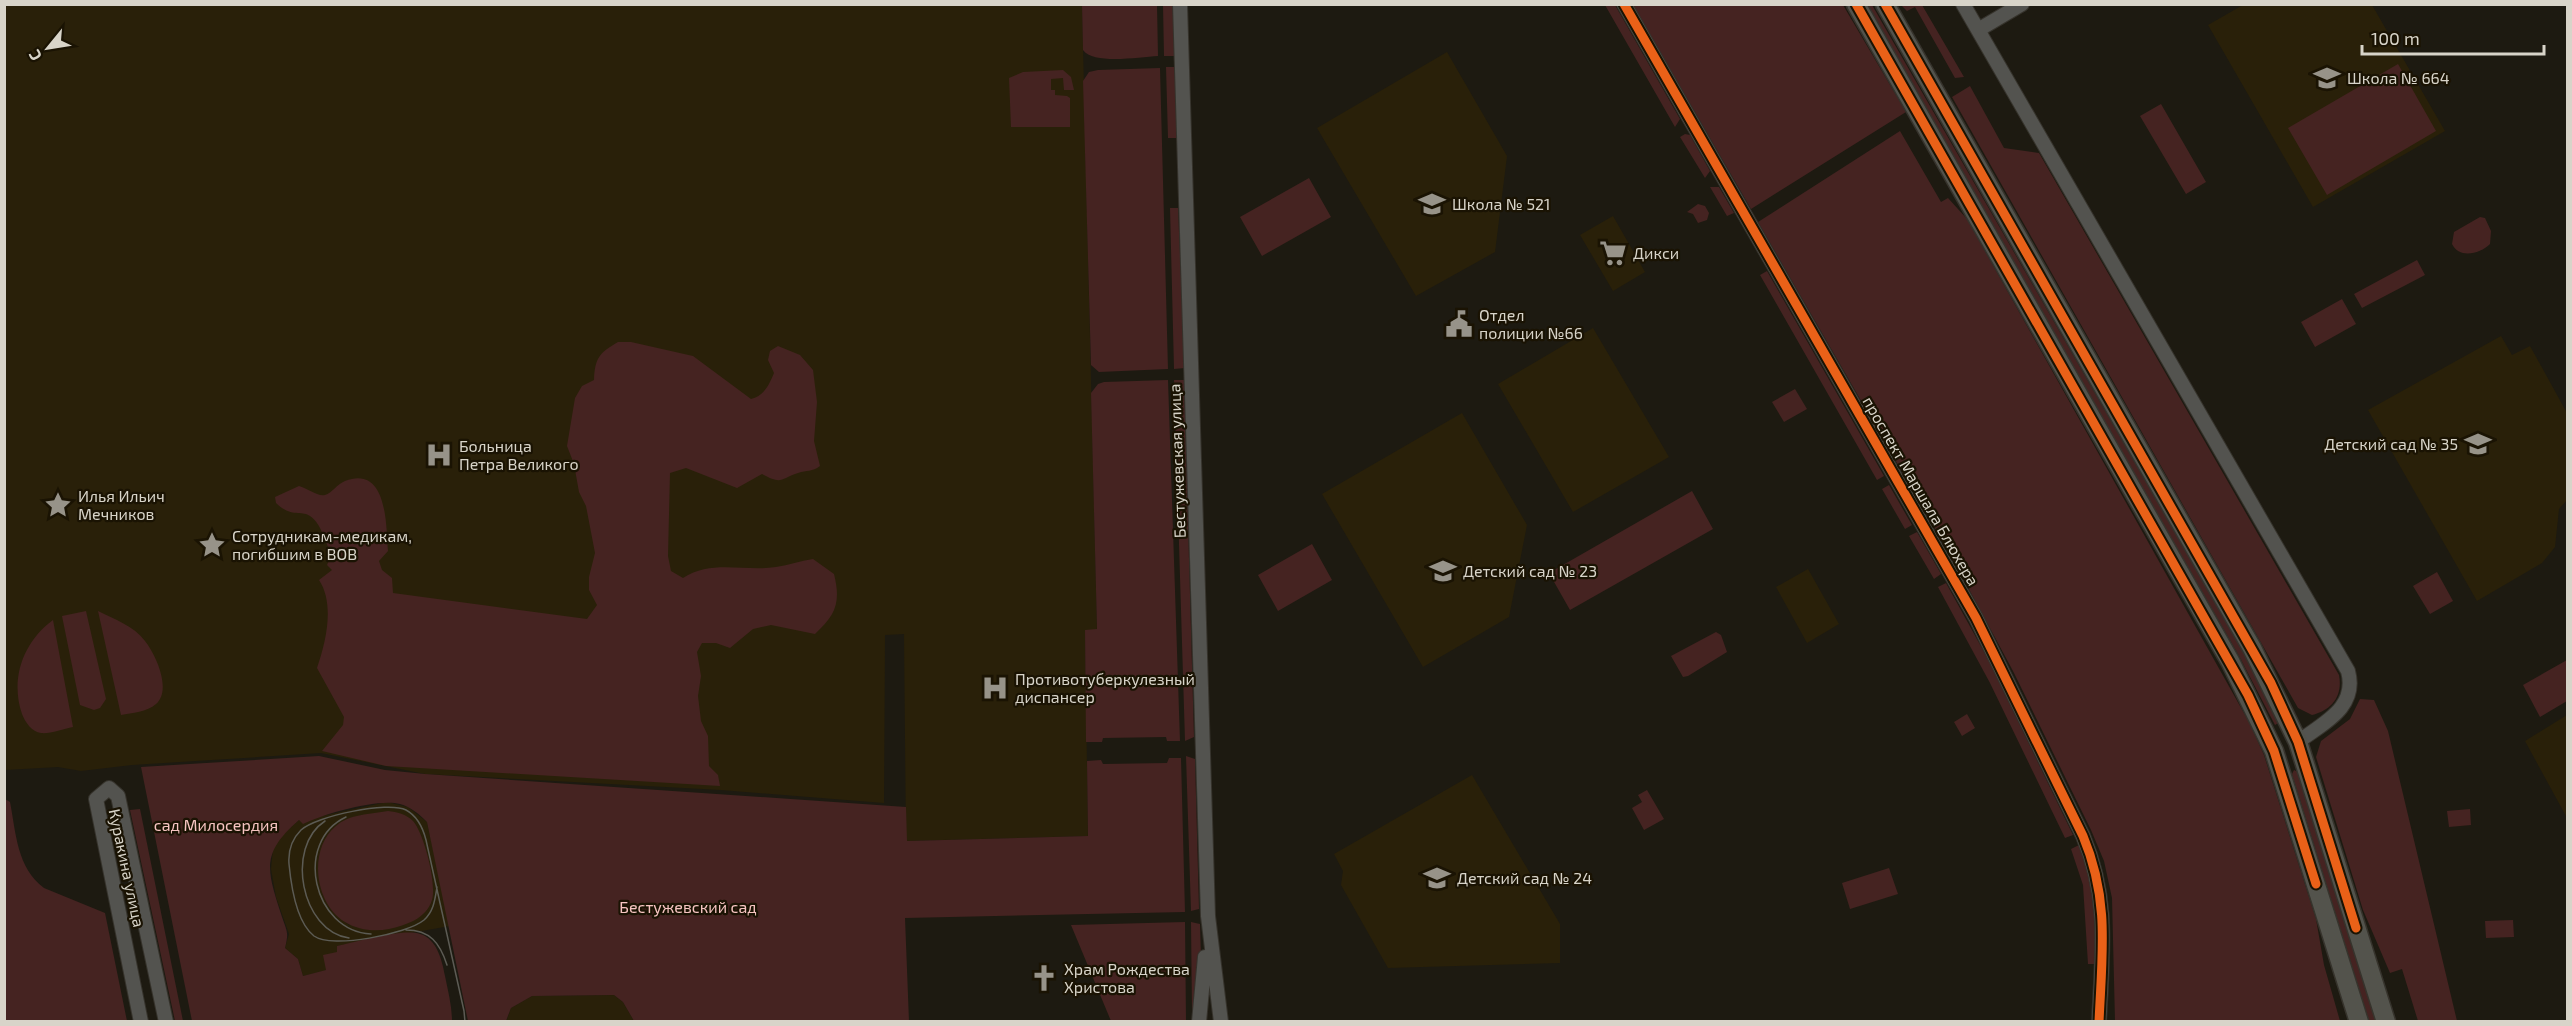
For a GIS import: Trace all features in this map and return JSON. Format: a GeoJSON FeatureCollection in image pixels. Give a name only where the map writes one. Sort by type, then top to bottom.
{"type":"FeatureCollection","features":[{"type":"Feature","properties":{"kind":"main road"},"geometry":{"type":"LineString","coordinates":[[1856,4],[2230,661],[2274,751],[2359,1022]]}},
{"type":"Feature","properties":{"kind":"main road"},"geometry":{"type":"LineString","coordinates":[[1885,4],[2252,648],[2298,742],[2386,1022]]}},
{"type":"Feature","properties":{"kind":"main road"},"geometry":{"type":"LineString","coordinates":[[2274,751],[2298,742]]}},
{"type":"Feature","properties":{"kind":"street","name":"Бестужевская улица"},"geometry":{"type":"LineString","coordinates":[[1180,4],[1208,916],[1211,927],[1212,968],[1221,1022]]}},
{"type":"Feature","properties":{"kind":"street","name":"проспект Маршала Блюхера"},"geometry":{"type":"LineString","coordinates":[[1624,4],[1976,618],[2084,836],[2096,866],[2102,900],[2104,969],[2099,1022]]}},
{"type":"Feature","properties":{"kind":"street"},"geometry":{"type":"LineString","coordinates":[[1963,4],[2348,671],[2351,683],[2348,700],[2340,711],[2298,742]]}},
{"type":"Feature","properties":{"kind":"street"},"geometry":{"type":"LineString","coordinates":[[1978,30],[2022,4]]}},
{"type":"Feature","properties":{"kind":"street","name":"Куракина улица"},"geometry":{"type":"LineString","coordinates":[[141,1022],[96,799],[108,788],[117,796],[166,1022]]}},
{"type":"Feature","properties":{"kind":"street","name":"Бестужевская улица"},"geometry":{"type":"LineString","coordinates":[[1199,1022],[1205,958],[1204,927],[1208,916]]}},
{"type":"Feature","properties":{"kind":"shaded area","name":"Больница Петра Великого"},"geometry":{"type":"Polygon","coordinates":[[[5,5],[1082,5],[1097,630],[1085,631],[1088,836],[906,841],[904,634],[885,635],[884,803],[721,790],[425,774],[321,753],[132,765],[81,771],[58,767],[5,770],[5,5]]]}},
{"type":"Feature","properties":{"kind":"shaded area","name":"Школа № 664"},"geometry":{"type":"Polygon","coordinates":[[[2243,5],[2372,5],[2445,131],[2313,207],[2208,25],[2243,5]]]}},
{"type":"Feature","properties":{"kind":"shaded area","name":"Школа № 521"},"geometry":{"type":"Polygon","coordinates":[[[1447,52],[1507,156],[1495,252],[1416,296],[1317,128],[1447,52]]]}},
{"type":"Feature","properties":{"kind":"shaded area","name":"Дикси"},"geometry":{"type":"Polygon","coordinates":[[[1613,216],[1645,272],[1613,291],[1580,235],[1613,216]]]}},
{"type":"Feature","properties":{"kind":"shaded area"},"geometry":{"type":"Polygon","coordinates":[[[1593,328],[1669,457],[1573,512],[1498,384],[1593,328]]]}},
{"type":"Feature","properties":{"kind":"shaded area","name":"Детский сад № 35"},"geometry":{"type":"Polygon","coordinates":[[[2501,336],[2512,355],[2530,346],[2567,413],[2567,500],[2559,509],[2555,547],[2542,563],[2477,601],[2368,410],[2501,336]]]}},
{"type":"Feature","properties":{"kind":"shaded area","name":"Детский сад № 23"},"geometry":{"type":"Polygon","coordinates":[[[1462,413],[1527,525],[1509,617],[1423,667],[1322,494],[1462,413]]]}},
{"type":"Feature","properties":{"kind":"shaded area"},"geometry":{"type":"Polygon","coordinates":[[[1808,569],[1839,624],[1807,643],[1776,587],[1808,569]]]}},
{"type":"Feature","properties":{"kind":"shaded area"},"geometry":{"type":"Polygon","coordinates":[[[2567,715],[2567,818],[2525,741],[2567,715]]]}},
{"type":"Feature","properties":{"kind":"shaded area","name":"Детский сад № 24"},"geometry":{"type":"Polygon","coordinates":[[[1472,775],[1560,924],[1560,963],[1388,968],[1341,885],[1343,871],[1334,854],[1472,775]]]}},
{"type":"Feature","properties":{"kind":"shaded area"},"geometry":{"type":"Polygon","coordinates":[[[387,802],[408,807],[427,822],[450,926],[337,946],[337,952],[327,970],[303,976],[298,959],[285,948],[289,934],[276,897],[271,869],[273,848],[279,838],[299,820],[303,823],[317,817],[387,802]],[[318,870],[324,896],[331,909],[350,926],[318,870]]]}},
{"type":"Feature","properties":{"kind":"shaded area"},"geometry":{"type":"Polygon","coordinates":[[[614,995],[623,1002],[634,1021],[506,1022],[511,1008],[532,996],[614,995]]]}},
{"type":"Feature","properties":{"kind":"green space"},"geometry":{"type":"Polygon","coordinates":[[[1082,5],[1157,5],[1158,56],[1107,59],[1089,55],[1083,50],[1082,5]]]}},
{"type":"Feature","properties":{"kind":"green space"},"geometry":{"type":"Polygon","coordinates":[[[1163,5],[1173,5],[1175,56],[1164,56],[1163,5]]]}},
{"type":"Feature","properties":{"kind":"green space"},"geometry":{"type":"Polygon","coordinates":[[[1605,5],[1615,5],[1680,119],[1675,127],[1605,5]]]}},
{"type":"Feature","properties":{"kind":"green space"},"geometry":{"type":"Polygon","coordinates":[[[1633,5],[1843,5],[1906,112],[1751,209],[1633,5]]]}},
{"type":"Feature","properties":{"kind":"green space"},"geometry":{"type":"Polygon","coordinates":[[[1865,5],[1872,5],[2243,651],[2280,722],[2275,725],[2238,654],[1865,5]]]}},
{"type":"Feature","properties":{"kind":"green space"},"geometry":{"type":"Polygon","coordinates":[[[1901,5],[1922,5],[1964,77],[1955,78],[1915,7],[1907,11],[1901,5]]]}},
{"type":"Feature","properties":{"kind":"green space"},"geometry":{"type":"Polygon","coordinates":[[[2398,64],[2436,131],[2327,195],[2288,128],[2398,64]]]}},
{"type":"Feature","properties":{"kind":"green space"},"geometry":{"type":"Polygon","coordinates":[[[1166,67],[1175,67],[1177,138],[1168,138],[1166,67]]]}},
{"type":"Feature","properties":{"kind":"green space"},"geometry":{"type":"Polygon","coordinates":[[[1160,68],[1168,369],[1099,372],[1091,365],[1083,81],[1089,72],[1098,70],[1160,68]]]}},
{"type":"Feature","properties":{"kind":"green space"},"geometry":{"type":"Polygon","coordinates":[[[1063,70],[1071,77],[1074,90],[1064,90],[1063,78],[1051,79],[1051,90],[1055,90],[1055,95],[1070,98],[1070,127],[1011,127],[1009,78],[1023,72],[1063,70]]]}},
{"type":"Feature","properties":{"kind":"green space"},"geometry":{"type":"Polygon","coordinates":[[[1970,86],[2004,148],[2039,153],[2339,675],[2337,696],[2325,710],[2312,715],[2298,708],[1952,97],[1970,86]]]}},
{"type":"Feature","properties":{"kind":"green space"},"geometry":{"type":"Polygon","coordinates":[[[2161,104],[2206,182],[2186,194],[2140,116],[2161,104]]]}},
{"type":"Feature","properties":{"kind":"green space"},"geometry":{"type":"Polygon","coordinates":[[[1900,131],[1941,202],[1948,198],[1967,219],[2249,722],[2264,755],[2316,919],[2324,965],[2340,1021],[2115,1021],[2112,898],[2104,861],[2091,830],[2013,671],[1957,567],[1758,222],[1900,131]]]}},
{"type":"Feature","properties":{"kind":"green space"},"geometry":{"type":"Polygon","coordinates":[[[1685,134],[1690,135],[1710,171],[1705,178],[1680,137],[1685,134]]]}},
{"type":"Feature","properties":{"kind":"green space"},"geometry":{"type":"Polygon","coordinates":[[[1309,178],[1331,217],[1262,256],[1240,217],[1309,178]]]}},
{"type":"Feature","properties":{"kind":"green space"},"geometry":{"type":"Polygon","coordinates":[[[1710,187],[1719,187],[1734,213],[1727,216],[1710,187]]]}},
{"type":"Feature","properties":{"kind":"green space"},"geometry":{"type":"Polygon","coordinates":[[[1698,204],[1705,206],[1709,213],[1707,220],[1698,223],[1693,214],[1687,212],[1698,204]]]}},
{"type":"Feature","properties":{"kind":"green space"},"geometry":{"type":"Polygon","coordinates":[[[1170,208],[1178,208],[1185,368],[1174,369],[1170,208]]]}},
{"type":"Feature","properties":{"kind":"green space"},"geometry":{"type":"Polygon","coordinates":[[[2480,217],[2485,218],[2491,231],[2490,244],[2475,252],[2459,252],[2452,244],[2454,232],[2480,217]]]}},
{"type":"Feature","properties":{"kind":"green space"},"geometry":{"type":"Polygon","coordinates":[[[2417,260],[2425,275],[2362,308],[2354,294],[2417,260]]]}},
{"type":"Feature","properties":{"kind":"green space"},"geometry":{"type":"Polygon","coordinates":[[[1767,271],[1884,476],[1877,480],[1760,275],[1767,271]]]}},
{"type":"Feature","properties":{"kind":"green space"},"geometry":{"type":"Polygon","coordinates":[[[2342,299],[2356,324],[2315,347],[2301,322],[2342,299]]]}},
{"type":"Feature","properties":{"kind":"green space"},"geometry":{"type":"Polygon","coordinates":[[[618,342],[631,342],[693,356],[751,399],[763,393],[770,382],[774,373],[768,360],[770,351],[778,346],[800,355],[813,370],[817,402],[814,441],[820,466],[781,480],[762,474],[737,488],[686,468],[670,473],[668,556],[671,571],[683,578],[694,572],[717,567],[764,568],[813,559],[834,574],[836,584],[835,607],[828,621],[815,634],[771,625],[753,629],[730,648],[716,643],[702,643],[697,652],[701,676],[698,696],[701,721],[708,736],[709,766],[718,775],[720,786],[386,766],[322,751],[343,725],[344,717],[317,668],[326,635],[328,612],[327,600],[319,580],[332,570],[327,565],[332,553],[320,528],[310,516],[281,508],[276,503],[275,497],[299,486],[322,495],[328,494],[345,481],[359,478],[370,482],[377,490],[385,514],[388,551],[379,561],[382,570],[392,578],[393,593],[587,619],[597,605],[589,590],[589,577],[595,553],[586,506],[579,492],[574,464],[567,446],[575,398],[582,386],[594,380],[599,357],[606,349],[618,342]]]}},
{"type":"Feature","properties":{"kind":"green space"},"geometry":{"type":"Polygon","coordinates":[[[1168,380],[1180,741],[1167,741],[1166,737],[1103,738],[1102,742],[1086,742],[1085,630],[1097,629],[1091,393],[1098,384],[1104,382],[1168,380]]]}},
{"type":"Feature","properties":{"kind":"green space"},"geometry":{"type":"Polygon","coordinates":[[[1174,380],[1184,380],[1194,737],[1185,741],[1174,380]]]}},
{"type":"Feature","properties":{"kind":"green space"},"geometry":{"type":"Polygon","coordinates":[[[1795,389],[1807,409],[1784,422],[1772,402],[1795,389]]]}},
{"type":"Feature","properties":{"kind":"green space"},"geometry":{"type":"Polygon","coordinates":[[[1889,485],[1912,525],[1905,529],[1882,489],[1889,485]]]}},
{"type":"Feature","properties":{"kind":"green space"},"geometry":{"type":"Polygon","coordinates":[[[1692,491],[1713,529],[1570,610],[1549,573],[1692,491]]]}},
{"type":"Feature","properties":{"kind":"green space"},"geometry":{"type":"Polygon","coordinates":[[[1917,532],[1941,574],[1934,579],[1909,536],[1917,532]]]}},
{"type":"Feature","properties":{"kind":"green space"},"geometry":{"type":"Polygon","coordinates":[[[1312,544],[1332,580],[1278,611],[1258,575],[1312,544]]]}},
{"type":"Feature","properties":{"kind":"green space"},"geometry":{"type":"Polygon","coordinates":[[[2437,572],[2453,601],[2430,614],[2413,586],[2437,572]]]}},
{"type":"Feature","properties":{"kind":"green space"},"geometry":{"type":"Polygon","coordinates":[[[1946,583],[1988,659],[2073,835],[2065,838],[1990,683],[1938,587],[1946,583]]]}},
{"type":"Feature","properties":{"kind":"green space"},"geometry":{"type":"Polygon","coordinates":[[[86,611],[106,699],[100,708],[94,710],[80,705],[62,616],[86,611]]]}},
{"type":"Feature","properties":{"kind":"green space"},"geometry":{"type":"Polygon","coordinates":[[[98,611],[130,627],[149,647],[158,663],[163,690],[161,698],[152,707],[121,715],[98,611]]]}},
{"type":"Feature","properties":{"kind":"green space"},"geometry":{"type":"Polygon","coordinates":[[[53,620],[73,727],[41,733],[29,726],[22,714],[18,688],[19,675],[27,650],[34,639],[53,620]]]}},
{"type":"Feature","properties":{"kind":"green space"},"geometry":{"type":"Polygon","coordinates":[[[1716,632],[1721,635],[1727,652],[1683,677],[1671,656],[1716,632]]]}},
{"type":"Feature","properties":{"kind":"green space"},"geometry":{"type":"Polygon","coordinates":[[[2567,660],[2567,701],[2540,717],[2523,685],[2567,660]]]}},
{"type":"Feature","properties":{"kind":"green space"},"geometry":{"type":"Polygon","coordinates":[[[2360,699],[2374,700],[2388,731],[2457,1021],[2418,1021],[2402,969],[2390,973],[2363,910],[2316,757],[2321,741],[2350,719],[2360,699]]]}},
{"type":"Feature","properties":{"kind":"green space"},"geometry":{"type":"Polygon","coordinates":[[[1967,714],[1975,728],[1962,736],[1954,722],[1967,714]]]}},
{"type":"Feature","properties":{"kind":"green space","name":"Бестужевский сад"},"geometry":{"type":"Polygon","coordinates":[[[319,756],[385,770],[425,774],[906,807],[907,841],[1088,836],[1087,761],[1101,760],[1103,764],[1167,763],[1169,758],[1181,758],[1185,912],[905,918],[909,1021],[634,1021],[623,1002],[614,995],[532,996],[511,1008],[506,1021],[468,1021],[427,822],[404,805],[378,803],[337,812],[303,824],[299,820],[278,843],[270,864],[273,887],[287,932],[285,948],[298,959],[303,976],[326,970],[323,955],[337,952],[337,946],[391,934],[420,934],[431,940],[440,957],[450,998],[452,1021],[192,1021],[141,767],[319,756]]]}},
{"type":"Feature","properties":{"kind":"green space"},"geometry":{"type":"Polygon","coordinates":[[[1186,756],[1195,759],[1199,909],[1191,911],[1186,756]]]}},
{"type":"Feature","properties":{"kind":"green space"},"geometry":{"type":"Polygon","coordinates":[[[2294,770],[2298,772],[2376,1021],[2369,1021],[2292,774],[2294,770]]]}},
{"type":"Feature","properties":{"kind":"green space"},"geometry":{"type":"Polygon","coordinates":[[[1647,790],[1664,819],[1644,830],[1632,808],[1642,802],[1638,795],[1647,790]]]}},
{"type":"Feature","properties":{"kind":"green space"},"geometry":{"type":"Polygon","coordinates":[[[5,799],[10,802],[16,838],[23,860],[35,880],[44,888],[105,913],[127,1021],[5,1021],[5,799]]]}},
{"type":"Feature","properties":{"kind":"green space"},"geometry":{"type":"Polygon","coordinates":[[[140,809],[183,1021],[175,1021],[130,810],[140,809]]]}},
{"type":"Feature","properties":{"kind":"green space"},"geometry":{"type":"Polygon","coordinates":[[[2470,809],[2471,825],[2449,827],[2447,811],[2470,809]]]}},
{"type":"Feature","properties":{"kind":"green space","name":"сад Милосердия"},"geometry":{"type":"Polygon","coordinates":[[[388,811],[407,817],[417,827],[431,871],[432,900],[425,912],[408,923],[383,930],[361,929],[345,922],[327,902],[318,876],[318,861],[327,836],[341,822],[360,815],[388,811]]]}},
{"type":"Feature","properties":{"kind":"green space"},"geometry":{"type":"Polygon","coordinates":[[[2079,845],[2091,889],[2096,964],[2088,964],[2083,885],[2071,849],[2079,845]]]}},
{"type":"Feature","properties":{"kind":"green space"},"geometry":{"type":"Polygon","coordinates":[[[1889,868],[1898,894],[1850,909],[1842,883],[1889,868]]]}},
{"type":"Feature","properties":{"kind":"green space"},"geometry":{"type":"Polygon","coordinates":[[[2513,920],[2514,937],[2486,938],[2485,921],[2513,920]]]}},
{"type":"Feature","properties":{"kind":"green space"},"geometry":{"type":"Polygon","coordinates":[[[1185,922],[1186,1021],[1111,1021],[1071,925],[1185,922]]]}},
{"type":"Feature","properties":{"kind":"green space"},"geometry":{"type":"Polygon","coordinates":[[[1191,922],[1200,924],[1201,958],[1192,1013],[1191,922]]]}},
{"type":"Feature","properties":{"kind":"tram line"},"geometry":{"type":"LineString","coordinates":[[437,887],[436,891],[436,896],[434,905],[430,913],[415,925],[369,938],[323,940],[308,930],[299,913],[291,882],[289,854],[293,841],[301,830],[336,815],[384,807],[406,810],[413,816],[426,840],[464,1011],[465,1022]]}},
{"type":"Feature","properties":{"kind":"tram line"},"geometry":{"type":"LineString","coordinates":[[346,817],[329,829],[319,845],[315,864],[317,884],[324,902],[335,918],[351,929],[371,934]]}},
{"type":"Feature","properties":{"kind":"tram line"},"geometry":{"type":"LineString","coordinates":[[325,821],[313,833],[305,849],[302,868],[304,887],[310,905],[319,920],[333,932],[349,938]]}},
{"type":"Feature","properties":{"kind":"tram line"},"geometry":{"type":"LineString","coordinates":[[406,930],[422,932],[433,939],[441,950],[447,965]]}},
{"type":"Feature","properties":{"kind":"cycle path"},"geometry":{"type":"LineString","coordinates":[[1624,4],[1976,618],[2083,836],[2092,860],[2101,905],[2099,1022]]}},
{"type":"Feature","properties":{"kind":"cycle path"},"geometry":{"type":"LineString","coordinates":[[1856,4],[2248,695],[2274,751],[2316,884]]}},
{"type":"Feature","properties":{"kind":"cycle path"},"geometry":{"type":"LineString","coordinates":[[1885,4],[2271,683],[2298,742],[2356,928]]}},
{"type":"Feature","properties":{"kind":"place","name":"Школа № 664"},"geometry":{"type":"Point","coordinates":[2327,78]}},
{"type":"Feature","properties":{"kind":"place","name":"Школа № 521"},"geometry":{"type":"Point","coordinates":[1432,204]}},
{"type":"Feature","properties":{"kind":"place","name":"Дикси"},"geometry":{"type":"Point","coordinates":[1613,253]}},
{"type":"Feature","properties":{"kind":"place","name":"Отдел полиции №66"},"geometry":{"type":"Point","coordinates":[1459,324]}},
{"type":"Feature","properties":{"kind":"place","name":"Детский сад № 35"},"geometry":{"type":"Point","coordinates":[2478,444]}},
{"type":"Feature","properties":{"kind":"place","name":"Больница Петра Великого"},"geometry":{"type":"Point","coordinates":[439,455]}},
{"type":"Feature","properties":{"kind":"place","name":"Илья Ильич Мечников"},"geometry":{"type":"Point","coordinates":[58,505]}},
{"type":"Feature","properties":{"kind":"place","name":"Сотрудникам-медикам, погибшим в ВОВ"},"geometry":{"type":"Point","coordinates":[212,545]}},
{"type":"Feature","properties":{"kind":"place","name":"Детский сад № 23"},"geometry":{"type":"Point","coordinates":[1443,571]}},
{"type":"Feature","properties":{"kind":"place","name":"Противотуберкулезный диспансер"},"geometry":{"type":"Point","coordinates":[995,688]}},
{"type":"Feature","properties":{"kind":"place","name":"Детский сад № 24"},"geometry":{"type":"Point","coordinates":[1437,878]}},
{"type":"Feature","properties":{"kind":"place","name":"Храм Рождества Христова"},"geometry":{"type":"Point","coordinates":[1044,978]}}]}
